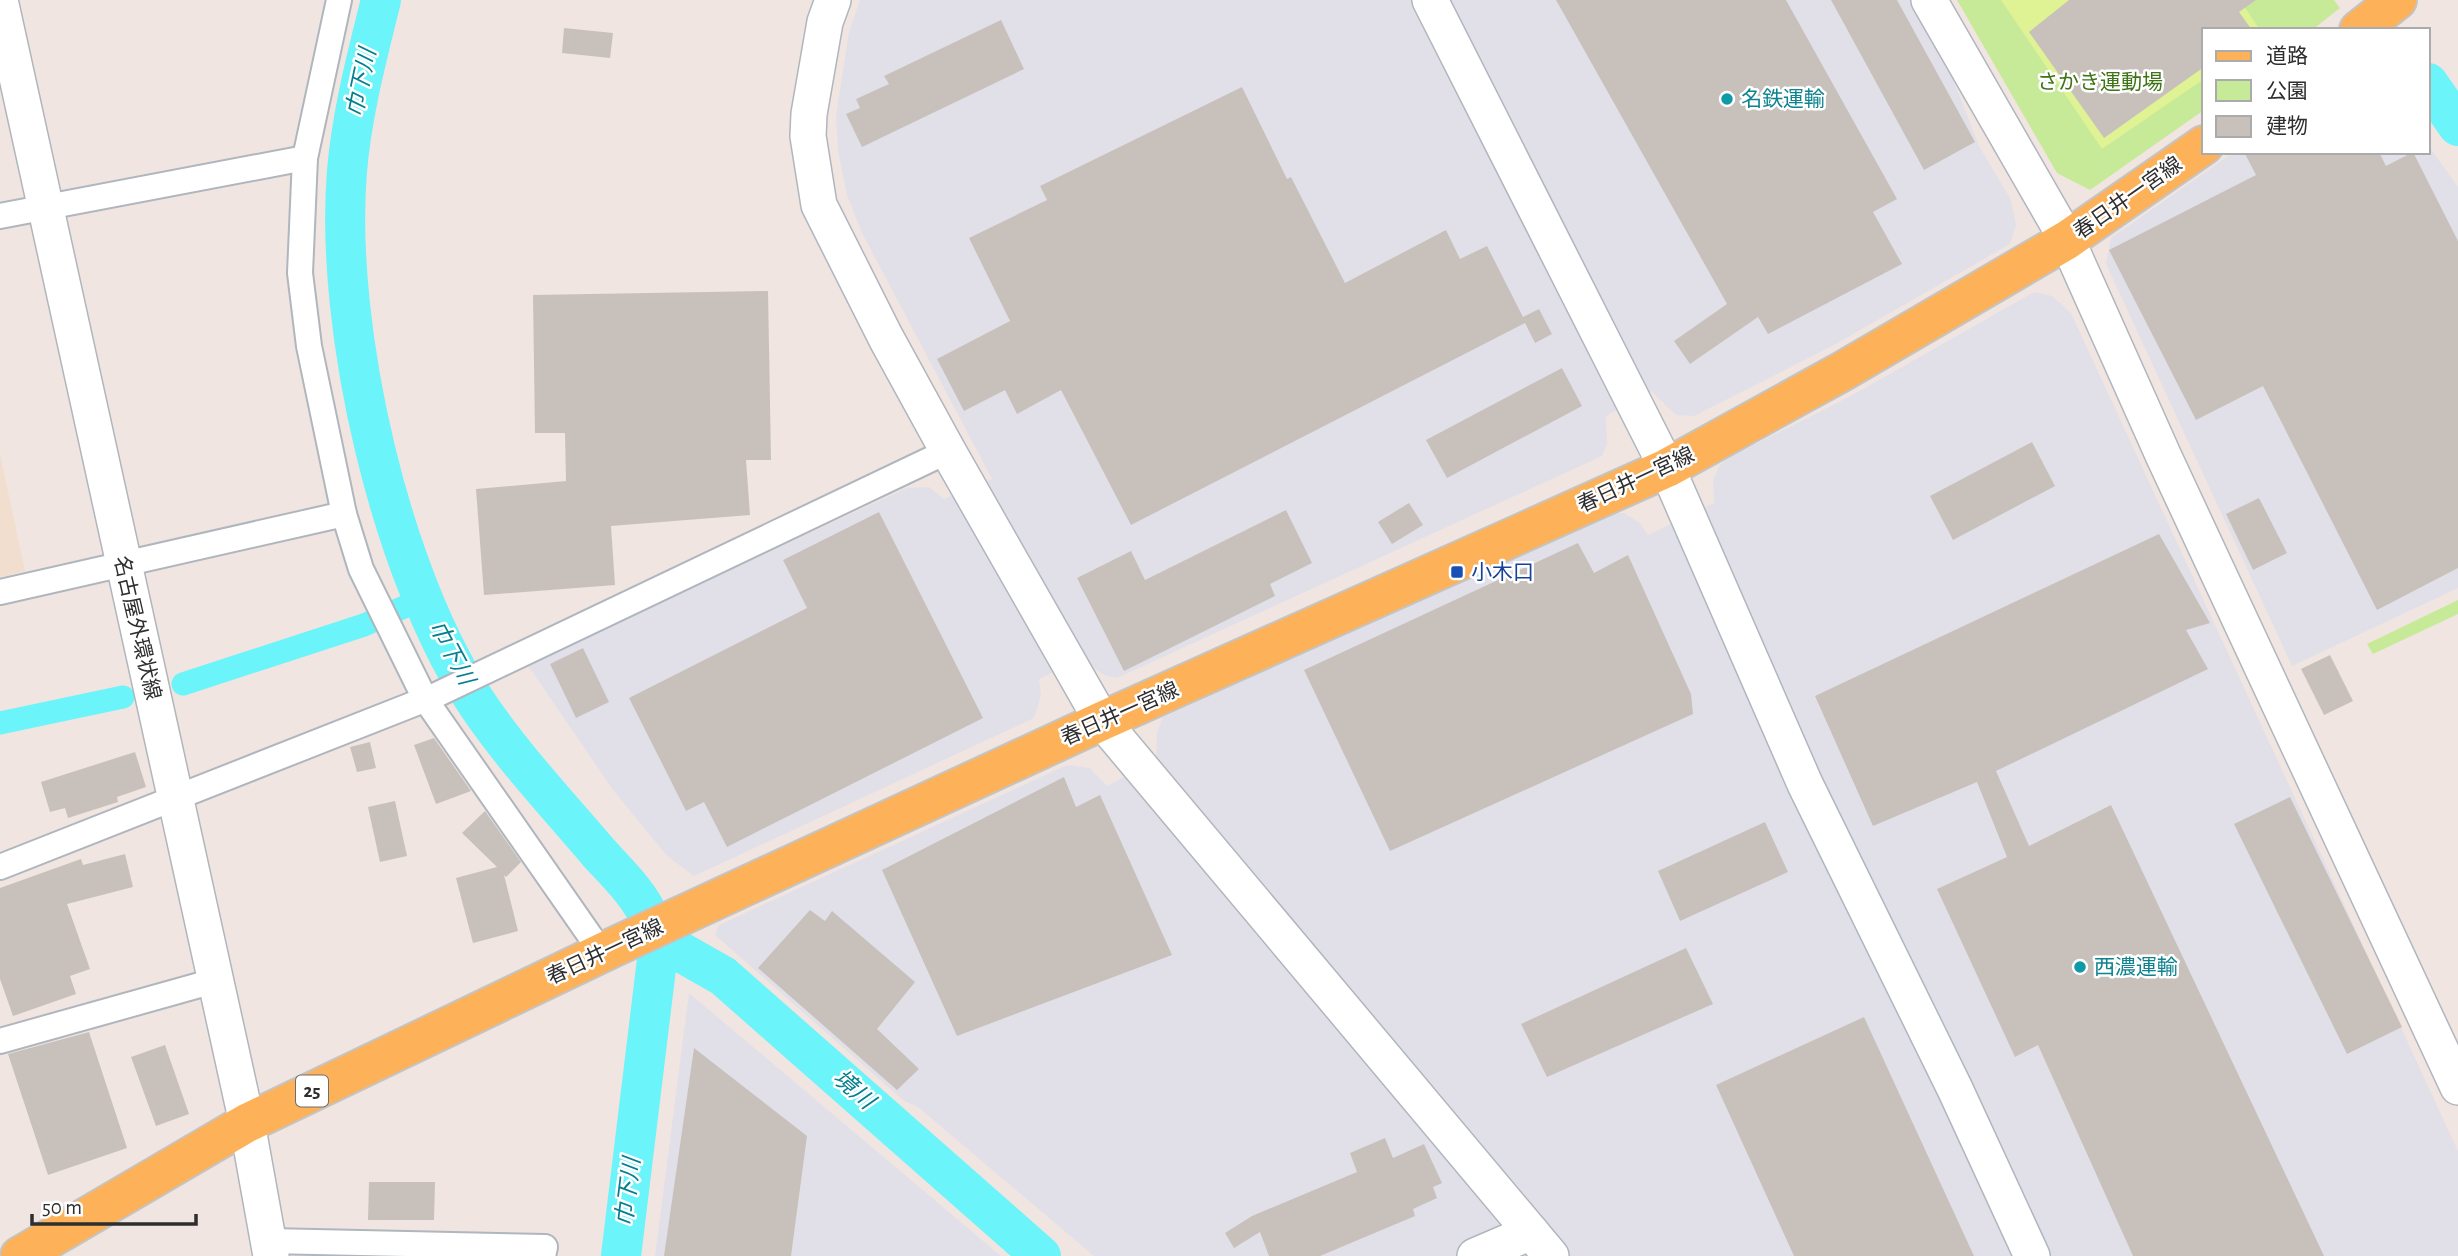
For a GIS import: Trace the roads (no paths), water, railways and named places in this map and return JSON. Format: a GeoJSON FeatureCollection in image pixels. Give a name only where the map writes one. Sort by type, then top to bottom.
{"type":"FeatureCollection","features":[{"type":"Feature","properties":{"kind":"main road"},"geometry":{"type":"LineString","coordinates":[[2362,28],[2397,0]]}},
{"type":"Feature","properties":{"kind":"main road","name":"春日井一宮線"},"geometry":{"type":"LineString","coordinates":[[20,1256],[247,1123],[700,907],[1102,721],[1667,468],[1843,371],[2067,240],[2202,146]]}},
{"type":"Feature","properties":{"kind":"street","name":"名古屋外環状線"},"geometry":{"type":"LineString","coordinates":[[0,0],[247,1123],[270,1249]]}},
{"type":"Feature","properties":{"kind":"street"},"geometry":{"type":"LineString","coordinates":[[338,0],[305,159],[300,273],[309,346],[344,514],[361,569],[389,627],[429,698],[609,950]]}},
{"type":"Feature","properties":{"kind":"street"},"geometry":{"type":"LineString","coordinates":[[833,0],[825,23],[809,114],[808,136],[819,205],[862,292],[948,452],[1102,721],[1541,1244],[1475,1256]]}},
{"type":"Feature","properties":{"kind":"street"},"geometry":{"type":"LineString","coordinates":[[1430,0],[1667,468],[1805,784],[1955,1089],[2032,1256]]}},
{"type":"Feature","properties":{"kind":"street"},"geometry":{"type":"LineString","coordinates":[[1930,0],[2067,240],[2170,470],[2458,1087]]}},
{"type":"Feature","properties":{"kind":"street"},"geometry":{"type":"LineString","coordinates":[[0,216],[47,205],[305,159]]}},
{"type":"Feature","properties":{"kind":"street"},"geometry":{"type":"LineString","coordinates":[[0,867],[429,698],[948,452]]}},
{"type":"Feature","properties":{"kind":"street"},"geometry":{"type":"LineString","coordinates":[[0,592],[344,514]]}},
{"type":"Feature","properties":{"kind":"street"},"geometry":{"type":"LineString","coordinates":[[0,1041],[214,981]]}},
{"type":"Feature","properties":{"kind":"street"},"geometry":{"type":"LineString","coordinates":[[270,1249],[545,1247],[543,1256]]}},
{"type":"Feature","properties":{"kind":"waterway","name":"巾下川"},"geometry":{"type":"LineString","coordinates":[[381,0],[352,127],[347,171],[345,234],[350,303],[360,376],[375,450],[395,522],[420,591],[448,654],[480,708],[537,782],[633,892],[645,909],[654,934],[657,960],[621,1256]]}},
{"type":"Feature","properties":{"kind":"waterway"},"geometry":{"type":"LineString","coordinates":[[2430,86],[2458,126]]}},
{"type":"Feature","properties":{"kind":"waterway"},"geometry":{"type":"LineString","coordinates":[[183,684],[364,625],[422,599]]}},
{"type":"Feature","properties":{"kind":"waterway"},"geometry":{"type":"LineString","coordinates":[[0,723],[123,697]]}},
{"type":"Feature","properties":{"kind":"waterway","name":"境川"},"geometry":{"type":"LineString","coordinates":[[656,938],[723,976],[1041,1256]]}},
{"type":"Feature","properties":{"kind":"place","name":"名鉄運輸"},"geometry":{"type":"Point","coordinates":[1727,99]}},
{"type":"Feature","properties":{"kind":"place","name":"小木口"},"geometry":{"type":"Point","coordinates":[1457,572]}},
{"type":"Feature","properties":{"kind":"place","name":"西濃運輸"},"geometry":{"type":"Point","coordinates":[2080,967]}},
{"type":"Feature","properties":{"kind":"park label","name":"さかき運動場"},"geometry":{"type":"Point","coordinates":[2100,82]}}]}
